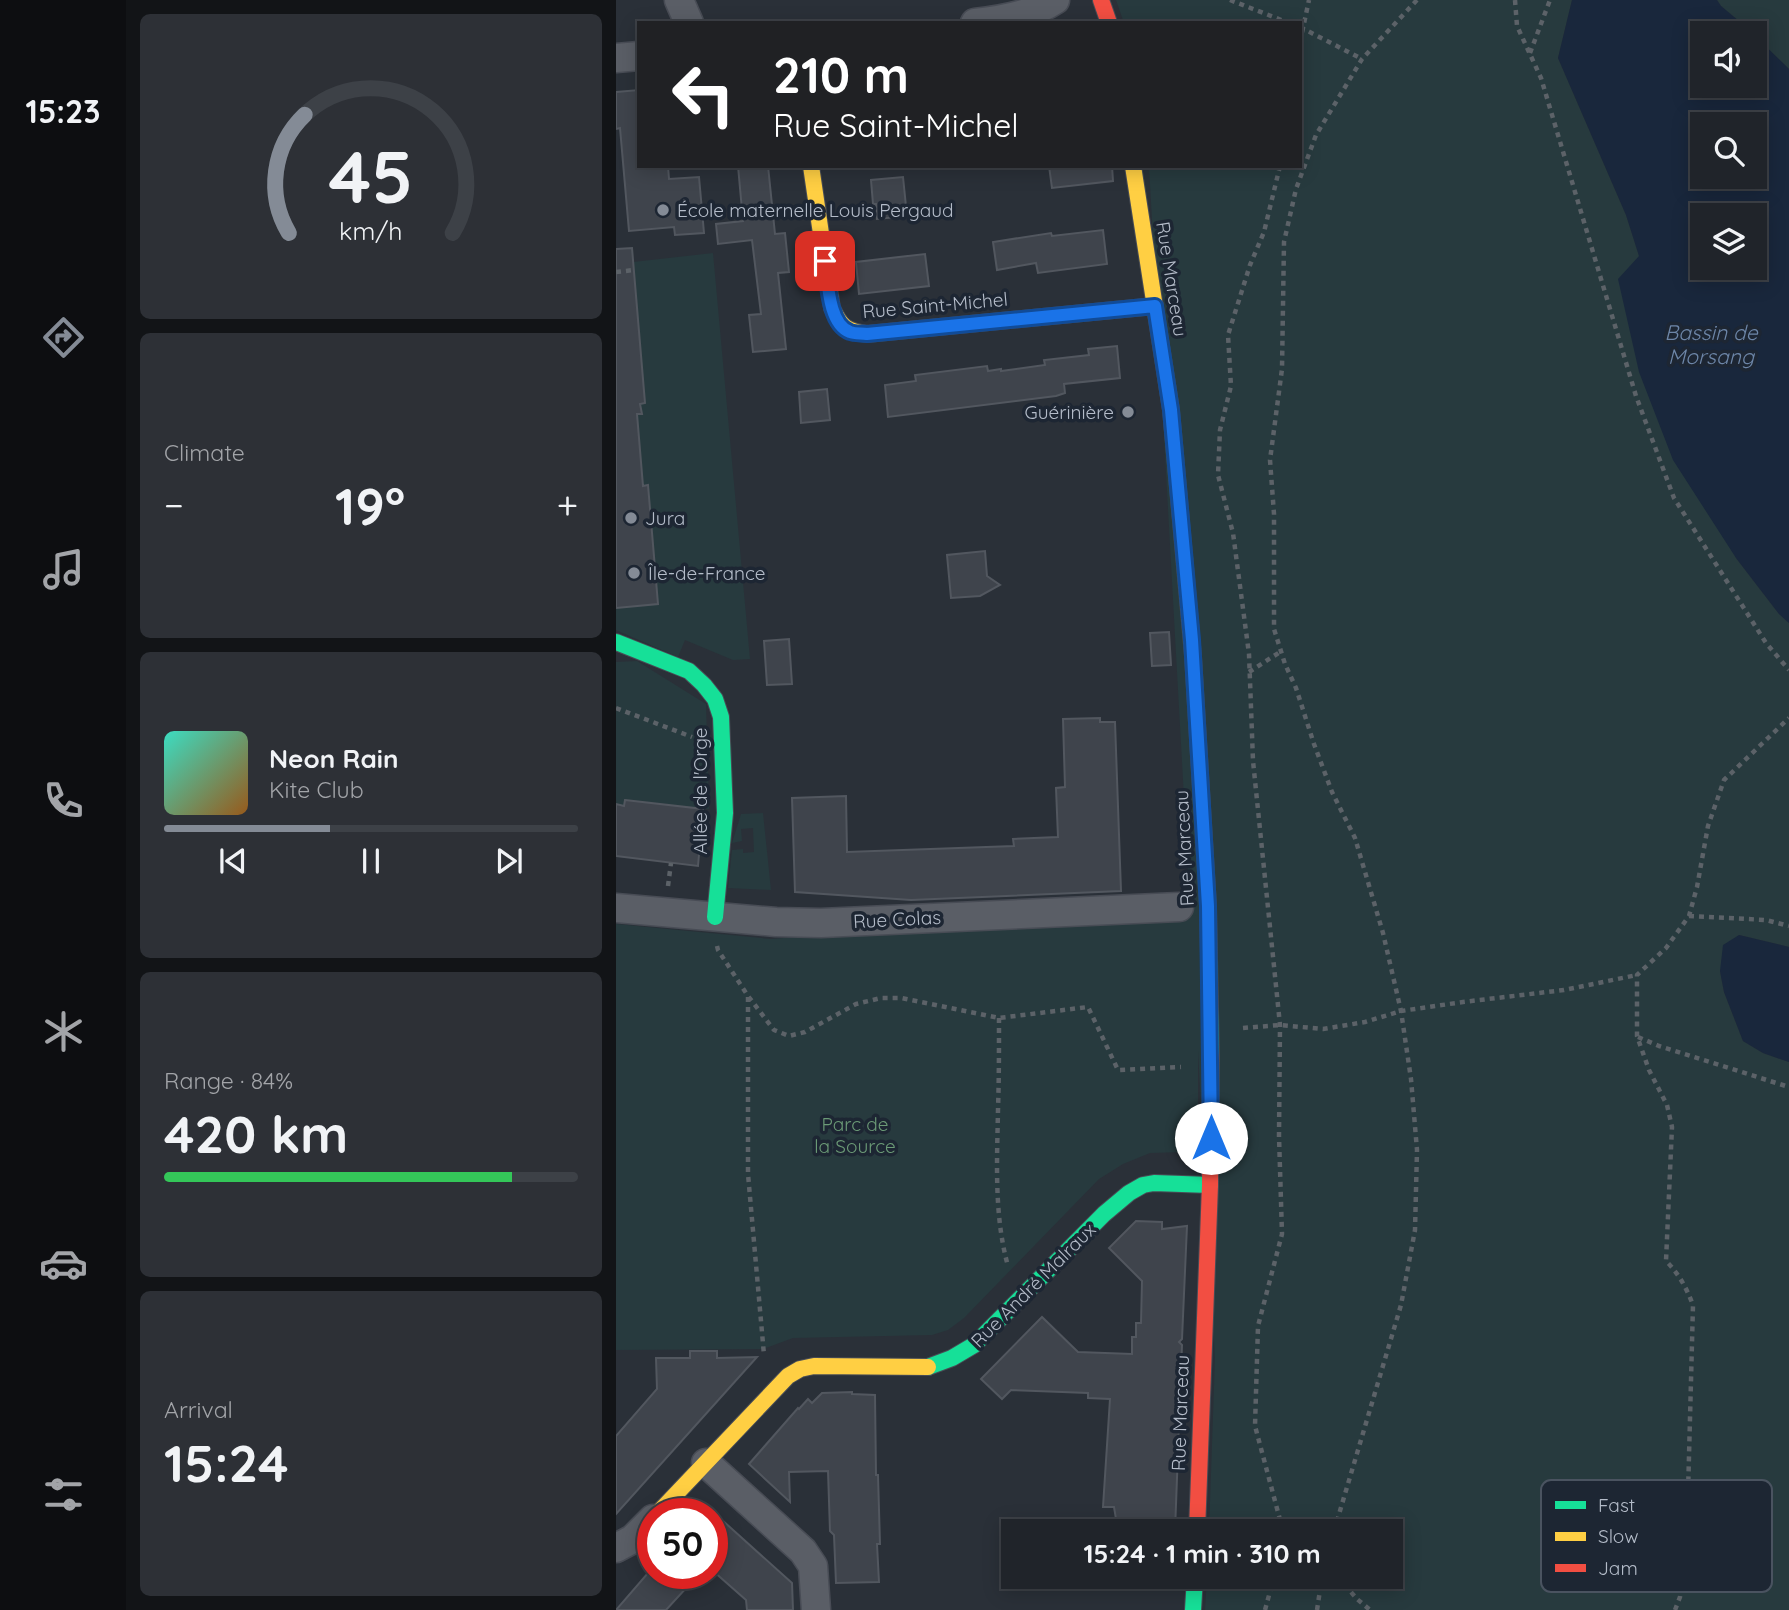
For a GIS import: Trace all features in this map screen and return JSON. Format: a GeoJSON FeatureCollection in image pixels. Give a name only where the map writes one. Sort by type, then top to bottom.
{"type":"FeatureCollection","features":[{"type":"Feature","properties":{"kind":"street"},"geometry":{"type":"LineString","coordinates":[[679,0],[688,21]]}},
{"type":"Feature","properties":{"kind":"street"},"geometry":{"type":"LineString","coordinates":[[991,21],[1035,10],[1055,0]]}},
{"type":"Feature","properties":{"kind":"street"},"geometry":{"type":"LineString","coordinates":[[1101,0],[1108,21]]}},
{"type":"Feature","properties":{"kind":"street"},"geometry":{"type":"LineString","coordinates":[[616,58],[637,56]]}},
{"type":"Feature","properties":{"kind":"street","name":"Rue Saint-Michel"},"geometry":{"type":"LineString","coordinates":[[811,168],[832,308],[838,324],[849,332],[867,334],[1155,306]]}},
{"type":"Feature","properties":{"kind":"street","name":"Rue Marceau"},"geometry":{"type":"LineString","coordinates":[[1133,168],[1171,410],[1191,614],[1208,906],[1210,1185],[1197,1519]]}},
{"type":"Feature","properties":{"kind":"street","name":"Allée de l'Orge"},"geometry":{"type":"LineString","coordinates":[[616,642],[689,671],[705,685],[715,699],[721,718],[725,813],[715,917]]}},
{"type":"Feature","properties":{"kind":"street","name":"Rue Colas"},"geometry":{"type":"LineString","coordinates":[[616,908],[776,922],[858,922],[1179,907]]}},
{"type":"Feature","properties":{"kind":"street","name":"Rue André Malraux"},"geometry":{"type":"LineString","coordinates":[[672,1498],[780,1382],[800,1369],[814,1366],[928,1367],[960,1356],[1104,1214],[1129,1193],[1143,1185],[1154,1183],[1210,1185]]}},
{"type":"Feature","properties":{"kind":"street"},"geometry":{"type":"LineString","coordinates":[[706,1463],[803,1551],[813,1566],[817,1610]]}},
{"type":"Feature","properties":{"kind":"street"},"geometry":{"type":"LineString","coordinates":[[616,1548],[637,1535]]}},
{"type":"Feature","properties":{"kind":"street"},"geometry":{"type":"LineString","coordinates":[[1193,1610],[1194,1589]]}},
{"type":"Feature","properties":{"kind":"path"},"geometry":{"type":"LineString","coordinates":[[1230,0],[1284,21]]}},
{"type":"Feature","properties":{"kind":"path"},"geometry":{"type":"LineString","coordinates":[[1302,24],[1309,0]]}},
{"type":"Feature","properties":{"kind":"path"},"geometry":{"type":"LineString","coordinates":[[1338,1519],[1401,1305],[1415,1230],[1416,1150],[1411,1079],[1401,1011],[1383,933],[1355,838],[1332,792],[1274,629],[1274,514],[1270,460],[1282,369],[1284,242],[1296,189],[1316,135],[1362,59],[1417,0]]}},
{"type":"Feature","properties":{"kind":"path"},"geometry":{"type":"LineString","coordinates":[[1515,0],[1517,26],[1541,78],[1636,396],[1674,498],[1766,643],[1789,670]]}},
{"type":"Feature","properties":{"kind":"path"},"geometry":{"type":"LineString","coordinates":[[1530,54],[1550,0]]}},
{"type":"Feature","properties":{"kind":"path"},"geometry":{"type":"LineString","coordinates":[[1302,28],[1362,59]]}},
{"type":"Feature","properties":{"kind":"path"},"geometry":{"type":"LineString","coordinates":[[1280,168],[1264,232],[1250,265],[1228,335],[1231,386],[1220,430],[1218,475],[1233,533],[1249,654],[1253,761],[1280,1025],[1282,1234],[1258,1326],[1255,1426],[1280,1519]]}},
{"type":"Feature","properties":{"kind":"path"},"geometry":{"type":"LineString","coordinates":[[616,272],[634,270]]}},
{"type":"Feature","properties":{"kind":"path"},"geometry":{"type":"LineString","coordinates":[[1250,672],[1280,652]]}},
{"type":"Feature","properties":{"kind":"path"},"geometry":{"type":"LineString","coordinates":[[616,708],[723,748]]}},
{"type":"Feature","properties":{"kind":"path"},"geometry":{"type":"LineString","coordinates":[[1210,1031],[1280,1025],[1322,1029],[1365,1022],[1401,1011],[1564,990],[1637,975],[1666,948],[1689,916],[1708,826],[1724,780],[1789,718]]}},
{"type":"Feature","properties":{"kind":"path"},"geometry":{"type":"LineString","coordinates":[[668,887],[671,863]]}},
{"type":"Feature","properties":{"kind":"path"},"geometry":{"type":"LineString","coordinates":[[1689,916],[1766,920],[1789,926]]}},
{"type":"Feature","properties":{"kind":"path"},"geometry":{"type":"LineString","coordinates":[[715,917],[714,933],[718,950],[774,1031],[789,1037],[805,1032],[856,1004],[881,998],[901,998],[999,1018],[1088,1007],[1118,1070],[1211,1066]]}},
{"type":"Feature","properties":{"kind":"path"},"geometry":{"type":"LineString","coordinates":[[1637,975],[1637,1037],[1649,1070],[1667,1105],[1672,1127],[1665,1261],[1678,1273],[1693,1305],[1688,1480]]}},
{"type":"Feature","properties":{"kind":"path"},"geometry":{"type":"LineString","coordinates":[[748,996],[748,1174],[763,1349],[766,1363],[780,1382]]}},
{"type":"Feature","properties":{"kind":"path"},"geometry":{"type":"LineString","coordinates":[[999,1018],[997,1171],[1001,1241],[1010,1271],[1030,1289]]}},
{"type":"Feature","properties":{"kind":"path"},"geometry":{"type":"LineString","coordinates":[[1637,1037],[1789,1087]]}},
{"type":"Feature","properties":{"kind":"path"},"geometry":{"type":"LineString","coordinates":[[1265,1610],[1271,1589]]}},
{"type":"Feature","properties":{"kind":"path"},"geometry":{"type":"LineString","coordinates":[[1317,1610],[1320,1589]]}},
{"type":"Feature","properties":{"kind":"path"},"geometry":{"type":"LineString","coordinates":[[1348,1589],[1370,1610]]}},
{"type":"Feature","properties":{"kind":"path"},"geometry":{"type":"LineString","coordinates":[[1675,1610],[1680,1592]]}},
{"type":"Feature","properties":{"kind":"green space"},"geometry":{"type":"Polygon","coordinates":[[[1116,0],[1572,0],[1558,58],[1626,215],[1736,558],[1789,623],[1789,947],[1739,935],[1720,971],[1724,992],[1743,1041],[1763,1053],[1789,1062],[1789,1610],[1205,1610],[1206,1589],[1403,1589],[1403,1519],[1209,1519],[1215,1358],[1149,168],[1302,168],[1302,21],[1123,21],[1116,0]]]}},
{"type":"Feature","properties":{"kind":"green space"},"geometry":{"type":"Polygon","coordinates":[[[1717,0],[1789,0],[1789,69],[1767,48],[1767,21],[1739,21],[1717,0]]]}},
{"type":"Feature","properties":{"kind":"green space"},"geometry":{"type":"Polygon","coordinates":[[[713,253],[750,659],[733,660],[685,640],[678,657],[616,630],[616,608],[658,603],[648,486],[643,486],[640,453],[633,436],[639,435],[637,414],[641,414],[640,404],[645,403],[644,383],[640,383],[641,362],[633,262],[713,253]]]}},
{"type":"Feature","properties":{"kind":"green space"},"geometry":{"type":"Polygon","coordinates":[[[637,661],[706,704],[709,809],[688,807],[667,810],[667,804],[626,800],[624,806],[616,804],[616,662],[637,661]]]}},
{"type":"Feature","properties":{"kind":"green space"},"geometry":{"type":"Polygon","coordinates":[[[763,813],[771,890],[728,888],[732,850],[754,852],[753,828],[741,829],[742,841],[732,843],[741,814],[763,813]]]}},
{"type":"Feature","properties":{"kind":"green space","name":"Parc de la Source"},"geometry":{"type":"Polygon","coordinates":[[[1198,915],[1198,1128],[1184,1152],[1150,1153],[1123,1164],[1099,1179],[964,1318],[948,1330],[932,1335],[793,1338],[763,1349],[616,1350],[616,924],[771,939],[991,922],[1198,915]]]}},
{"type":"Feature","properties":{"kind":"water","name":"Bassin de Morsang"},"geometry":{"type":"Polygon","coordinates":[[[1572,0],[1717,0],[1739,21],[1690,21],[1690,98],[1767,98],[1767,48],[1789,69],[1789,623],[1736,558],[1673,460],[1639,372],[1618,279],[1639,256],[1626,215],[1558,58],[1572,0]]]}},
{"type":"Feature","properties":{"kind":"water"},"geometry":{"type":"Polygon","coordinates":[[[1739,935],[1789,947],[1789,1062],[1763,1053],[1743,1041],[1724,992],[1720,971],[1723,945],[1739,935]]]}},
{"type":"Feature","properties":{"kind":"building"},"geometry":{"type":"Polygon","coordinates":[[[637,90],[637,168],[668,168],[669,179],[699,177],[704,233],[675,235],[674,227],[629,231],[620,128],[616,129],[616,92],[637,90]]]}},
{"type":"Feature","properties":{"kind":"building"},"geometry":{"type":"Polygon","coordinates":[[[738,168],[768,168],[775,234],[785,233],[789,272],[778,273],[786,349],[753,352],[749,315],[761,314],[752,240],[718,244],[716,224],[743,221],[738,168]]]}},
{"type":"Feature","properties":{"kind":"building"},"geometry":{"type":"Polygon","coordinates":[[[1049,168],[1112,168],[1113,181],[1052,188],[1049,168]]]}},
{"type":"Feature","properties":{"kind":"building"},"geometry":{"type":"Polygon","coordinates":[[[903,177],[907,216],[877,219],[871,180],[903,177]]]}},
{"type":"Feature","properties":{"kind":"building"},"geometry":{"type":"Polygon","coordinates":[[[1103,230],[1107,264],[1038,273],[1036,263],[997,270],[993,242],[1051,233],[1052,236],[1103,230]]]}},
{"type":"Feature","properties":{"kind":"building"},"geometry":{"type":"Polygon","coordinates":[[[632,248],[645,403],[640,404],[642,414],[637,414],[643,486],[648,485],[658,604],[616,608],[616,249],[632,248]]]}},
{"type":"Feature","properties":{"kind":"building"},"geometry":{"type":"Polygon","coordinates":[[[925,254],[929,286],[859,294],[856,262],[925,254]]]}},
{"type":"Feature","properties":{"kind":"building"},"geometry":{"type":"Polygon","coordinates":[[[1117,346],[1120,378],[1064,384],[1065,393],[1056,396],[888,417],[885,385],[916,381],[915,375],[987,366],[988,371],[1001,371],[1045,365],[1044,360],[1089,355],[1088,349],[1117,346]]]}},
{"type":"Feature","properties":{"kind":"building"},"geometry":{"type":"Polygon","coordinates":[[[827,389],[830,420],[801,423],[799,392],[827,389]]]}},
{"type":"Feature","properties":{"kind":"building"},"geometry":{"type":"Polygon","coordinates":[[[985,551],[987,576],[1000,585],[980,596],[951,598],[947,555],[985,551]]]}},
{"type":"Feature","properties":{"kind":"building"},"geometry":{"type":"Polygon","coordinates":[[[1169,632],[1171,665],[1152,666],[1150,633],[1169,632]]]}},
{"type":"Feature","properties":{"kind":"building"},"geometry":{"type":"Polygon","coordinates":[[[789,639],[792,684],[767,685],[764,641],[789,639]]]}},
{"type":"Feature","properties":{"kind":"building"},"geometry":{"type":"Polygon","coordinates":[[[1100,718],[1100,722],[1115,722],[1121,891],[911,900],[795,892],[792,798],[846,796],[847,852],[1014,846],[1013,839],[1058,837],[1056,788],[1065,787],[1063,719],[1100,718]]]}},
{"type":"Feature","properties":{"kind":"building"},"geometry":{"type":"Polygon","coordinates":[[[625,800],[703,809],[698,866],[616,856],[616,804],[624,806],[625,800]]]}},
{"type":"Feature","properties":{"kind":"building"},"geometry":{"type":"Polygon","coordinates":[[[1136,1221],[1162,1222],[1162,1229],[1187,1226],[1182,1339],[1179,1342],[1182,1345],[1175,1519],[1116,1519],[1114,1507],[1103,1507],[1110,1399],[1088,1398],[1088,1393],[1011,1390],[1002,1399],[981,1379],[1042,1317],[1078,1352],[1132,1354],[1132,1337],[1136,1337],[1136,1323],[1141,1323],[1142,1281],[1109,1248],[1136,1221]]]}},
{"type":"Feature","properties":{"kind":"building"},"geometry":{"type":"Polygon","coordinates":[[[690,1351],[717,1351],[717,1358],[757,1357],[616,1514],[616,1436],[657,1389],[656,1358],[690,1358],[690,1351]]]}},
{"type":"Feature","properties":{"kind":"building"},"geometry":{"type":"Polygon","coordinates":[[[852,1392],[875,1395],[879,1582],[836,1583],[834,1535],[830,1531],[828,1471],[789,1472],[790,1502],[749,1464],[808,1399],[812,1403],[822,1393],[852,1392]]]}},
{"type":"Feature","properties":{"kind":"building"},"geometry":{"type":"Polygon","coordinates":[[[728,1525],[792,1583],[793,1610],[747,1610],[746,1600],[728,1584],[728,1525]]]}},
{"type":"Feature","properties":{"kind":"building"},"geometry":{"type":"Polygon","coordinates":[[[637,1586],[637,1589],[685,1589],[666,1610],[616,1610],[637,1586]]]}},
{"type":"Feature","properties":{"kind":"traffic: fast"},"geometry":{"type":"LineString","coordinates":[[616,642],[689,671],[715,699],[721,717],[725,813],[715,917]]}},
{"type":"Feature","properties":{"kind":"traffic: fast"},"geometry":{"type":"LineString","coordinates":[[1193,656],[1208,906],[1211,1057]]}},
{"type":"Feature","properties":{"kind":"traffic: fast"},"geometry":{"type":"LineString","coordinates":[[928,1367],[952,1358],[974,1345],[1104,1214],[1129,1193],[1143,1185],[1154,1183],[1210,1185]]}},
{"type":"Feature","properties":{"kind":"traffic: fast"},"geometry":{"type":"LineString","coordinates":[[1193,1610],[1194,1589]]}},
{"type":"Feature","properties":{"kind":"traffic: slow"},"geometry":{"type":"LineString","coordinates":[[811,168],[832,308],[841,324],[849,329],[867,334],[1155,306]]}},
{"type":"Feature","properties":{"kind":"traffic: slow"},"geometry":{"type":"LineString","coordinates":[[1133,168],[1171,410],[1193,656]]}},
{"type":"Feature","properties":{"kind":"traffic: slow"},"geometry":{"type":"LineString","coordinates":[[672,1498],[788,1376],[800,1369],[814,1366],[928,1367]]}},
{"type":"Feature","properties":{"kind":"traffic: jam"},"geometry":{"type":"LineString","coordinates":[[1101,0],[1108,21]]}},
{"type":"Feature","properties":{"kind":"traffic: jam"},"geometry":{"type":"LineString","coordinates":[[1197,1519],[1210,1185],[1211,1057]]}},
{"type":"Feature","properties":{"kind":"place","name":"École maternelle Louis Pergaud"},"geometry":{"type":"Point","coordinates":[663,210]}},
{"type":"Feature","properties":{"kind":"place","name":"Guérinière"},"geometry":{"type":"Point","coordinates":[1128,412]}},
{"type":"Feature","properties":{"kind":"place","name":"Jura"},"geometry":{"type":"Point","coordinates":[631,518]}},
{"type":"Feature","properties":{"kind":"place","name":"Île-de-France"},"geometry":{"type":"Point","coordinates":[634,573]}},
{"type":"Feature","properties":{"kind":"route"},"geometry":{"type":"LineString","coordinates":[[825,261],[832,308],[838,324],[849,332],[867,334],[1155,306],[1171,410],[1191,614],[1208,906],[1211,1138]]}}]}
